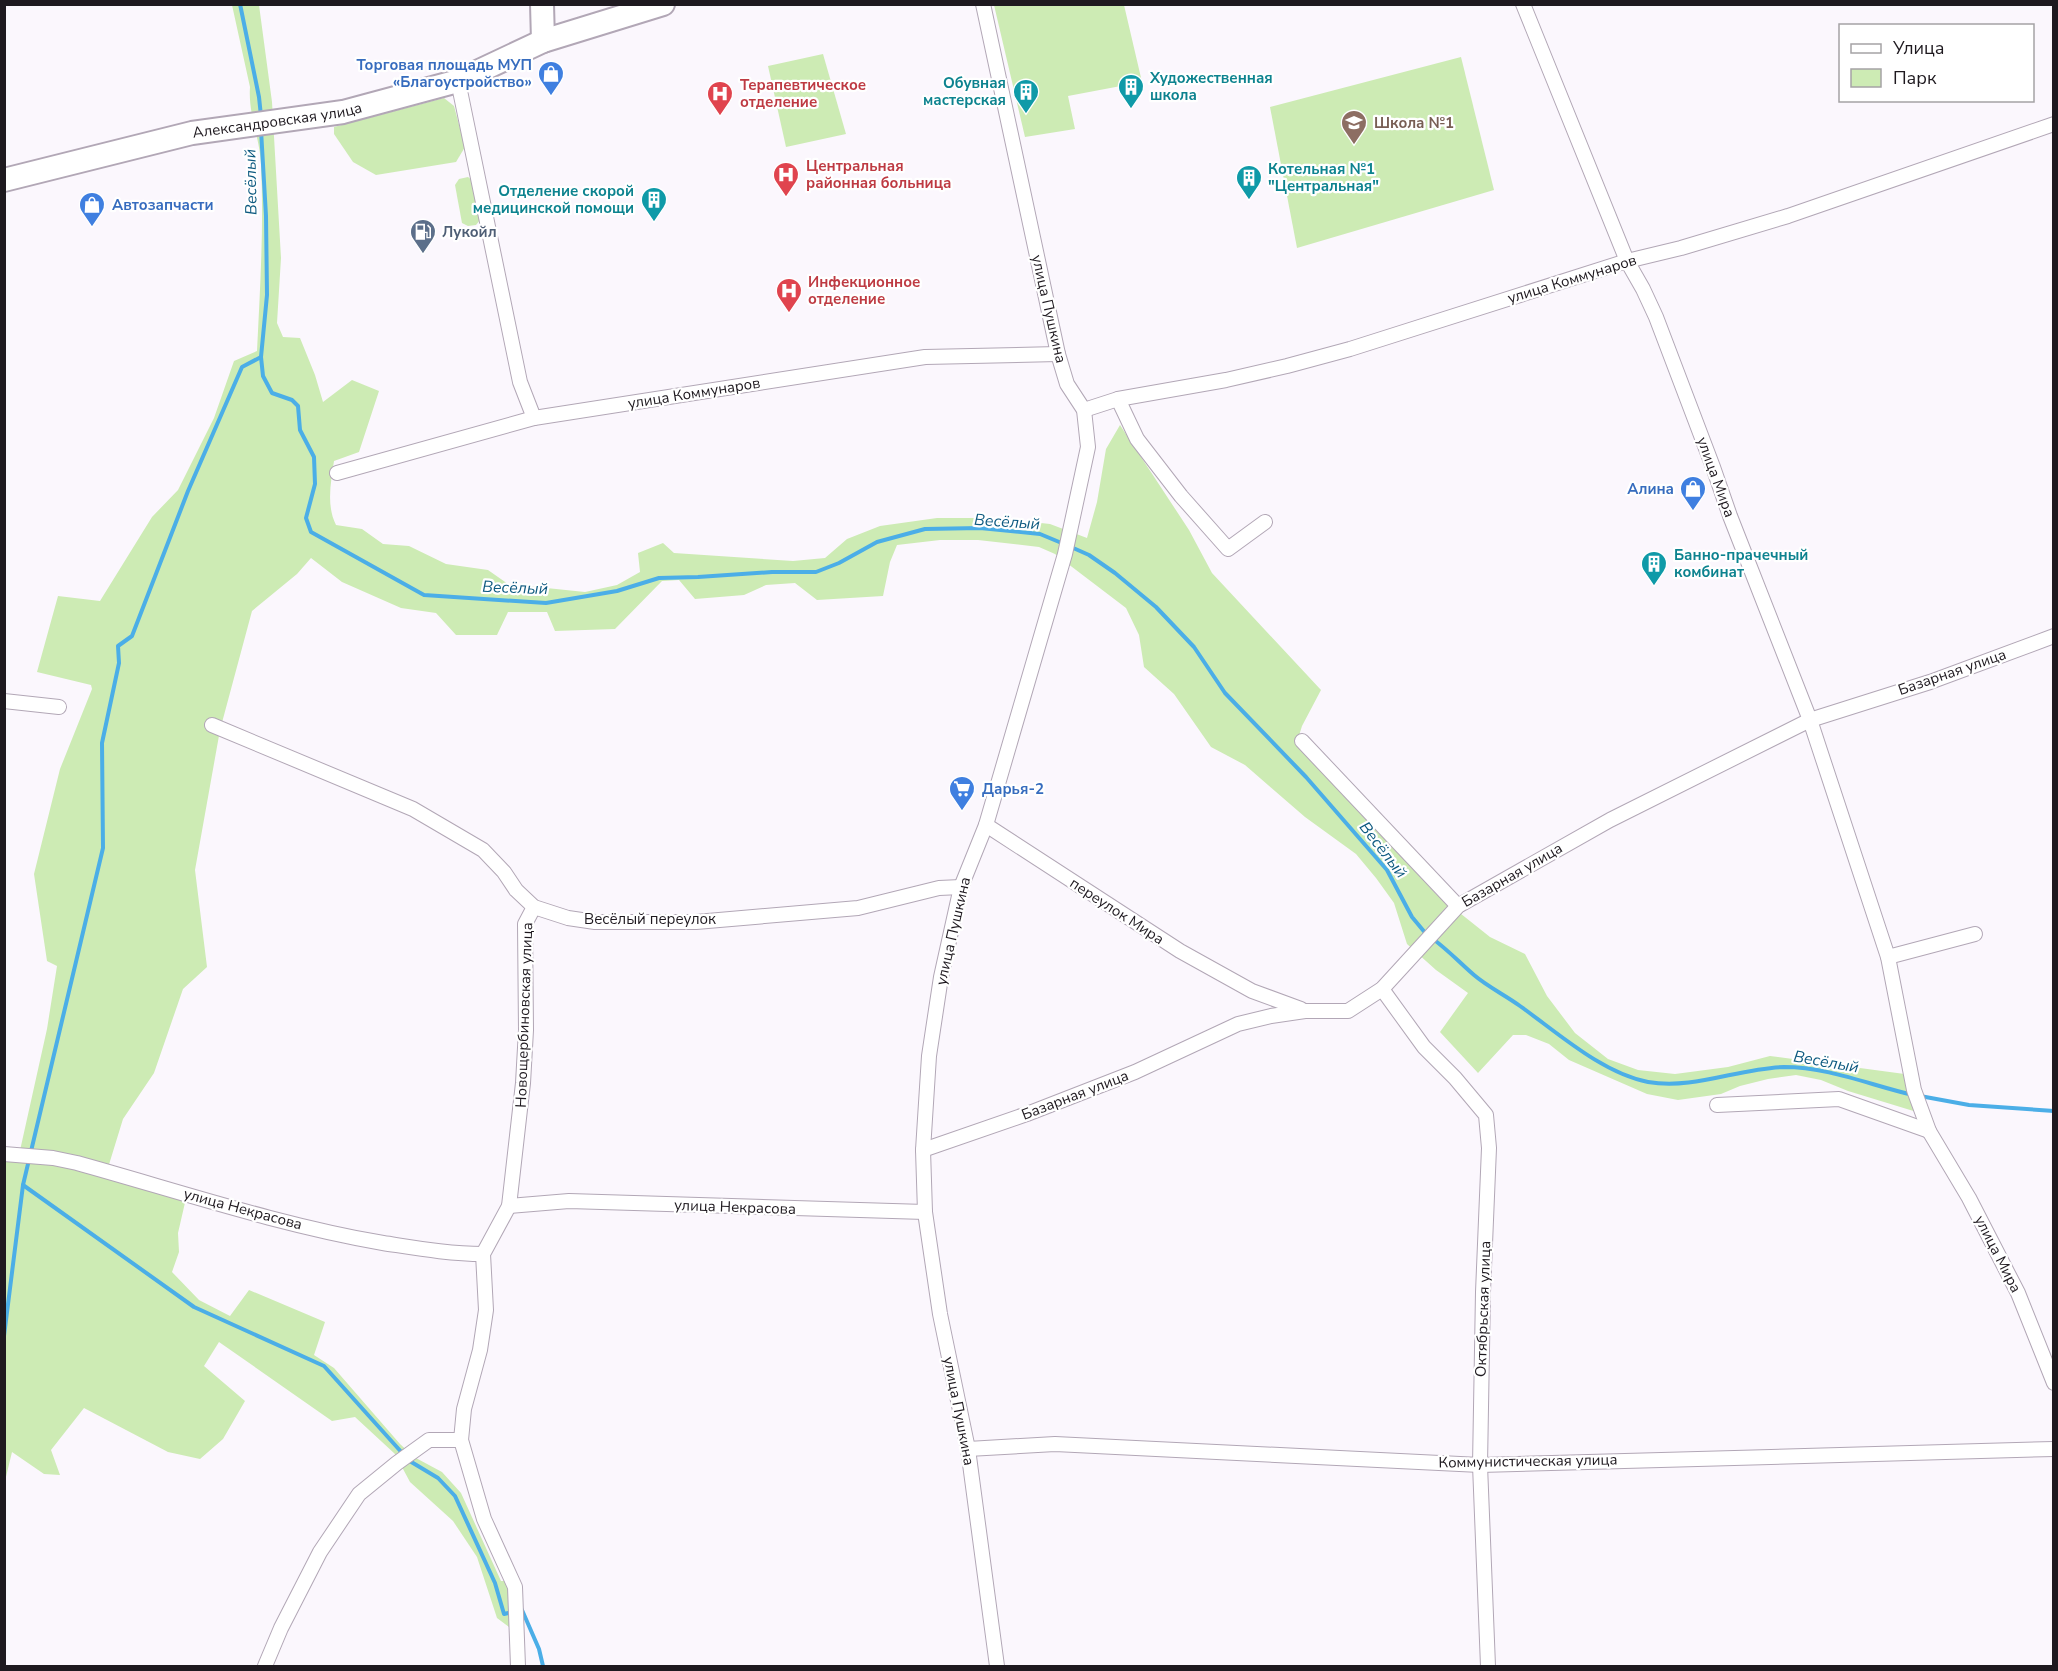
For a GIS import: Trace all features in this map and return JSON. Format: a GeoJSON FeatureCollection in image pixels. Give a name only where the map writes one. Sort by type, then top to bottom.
{"type":"FeatureCollection","features":[{"type":"Feature","properties":{"kind":"main road"},"geometry":{"type":"LineString","coordinates":[[542,4],[543,41]]}},
{"type":"Feature","properties":{"kind":"main road","name":"Александровская улица"},"geometry":{"type":"LineString","coordinates":[[4,180],[192,133],[343,112],[458,81],[543,41],[663,4]]}},
{"type":"Feature","properties":{"kind":"street","name":"улица Пушкина"},"geometry":{"type":"LineString","coordinates":[[983,4],[1058,354],[1067,384],[1084,410],[1088,447],[1070,538],[986,825],[961,887],[941,977],[929,1056],[923,1150],[925,1212],[940,1314],[968,1449],[997,1666]]}},
{"type":"Feature","properties":{"kind":"street","name":"улица Мира"},"geometry":{"type":"LineString","coordinates":[[1523,4],[1627,261],[1656,317],[1730,516],[1810,720],[1888,957],[1917,1097],[1929,1131],[1969,1198],[2018,1293],[2054,1383]]}},
{"type":"Feature","properties":{"kind":"street"},"geometry":{"type":"LineString","coordinates":[[458,81],[520,382],[534,418]]}},
{"type":"Feature","properties":{"kind":"street","name":"улица Коммунаров"},"geometry":{"type":"LineString","coordinates":[[1084,410],[1119,399],[1226,380],[1350,349],[1627,261],[1681,248],[1788,216],[2054,124]]}},
{"type":"Feature","properties":{"kind":"street","name":"улица Коммунаров"},"geometry":{"type":"LineString","coordinates":[[337,473],[534,418],[925,357],[1058,354]]}},
{"type":"Feature","properties":{"kind":"street"},"geometry":{"type":"LineString","coordinates":[[1119,399],[1137,439],[1180,496],[1228,549],[1265,522]]}},
{"type":"Feature","properties":{"kind":"street","name":"Базарная улица"},"geometry":{"type":"LineString","coordinates":[[923,1150],[1027,1114],[1135,1072],[1238,1024],[1254,1019],[1305,1011],[1348,1011],[1382,989],[1458,906],[1610,820],[1810,720],[1930,682],[2054,636]]}},
{"type":"Feature","properties":{"kind":"street"},"geometry":{"type":"LineString","coordinates":[[4,701],[59,707]]}},
{"type":"Feature","properties":{"kind":"street","name":"Весёлый переулок"},"geometry":{"type":"LineString","coordinates":[[212,724],[413,809],[483,850],[504,872],[523,898],[552,914],[595,922],[696,922],[858,908],[939,888],[961,887]]}},
{"type":"Feature","properties":{"kind":"street"},"geometry":{"type":"LineString","coordinates":[[1302,741],[1458,906]]}},
{"type":"Feature","properties":{"kind":"street","name":"переулок Мира"},"geometry":{"type":"LineString","coordinates":[[986,825],[1180,951],[1252,991],[1305,1011]]}},
{"type":"Feature","properties":{"kind":"street","name":"Новощербиновская улица"},"geometry":{"type":"LineString","coordinates":[[483,1254],[509,1206],[524,1083],[525,924],[534,906]]}},
{"type":"Feature","properties":{"kind":"street"},"geometry":{"type":"LineString","coordinates":[[1888,957],[1975,934]]}},
{"type":"Feature","properties":{"kind":"street","name":"Октябрьская улица"},"geometry":{"type":"LineString","coordinates":[[1382,989],[1424,1047],[1455,1078],[1486,1115],[1489,1149],[1483,1292],[1480,1465],[1488,1666]]}},
{"type":"Feature","properties":{"kind":"street"},"geometry":{"type":"LineString","coordinates":[[1252,991],[1260,1003],[1254,1019]]}},
{"type":"Feature","properties":{"kind":"street"},"geometry":{"type":"LineString","coordinates":[[1717,1105],[1839,1099],[1929,1131]]}},
{"type":"Feature","properties":{"kind":"street","name":"улица Некрасова"},"geometry":{"type":"LineString","coordinates":[[12,1155],[52,1158],[107,1171],[234,1208],[358,1238],[433,1251],[483,1254]]}},
{"type":"Feature","properties":{"kind":"street","name":"улица Некрасова"},"geometry":{"type":"LineString","coordinates":[[509,1206],[569,1201],[925,1212]]}},
{"type":"Feature","properties":{"kind":"street"},"geometry":{"type":"LineString","coordinates":[[483,1254],[486,1310],[480,1350],[464,1410],[461,1440],[484,1519],[515,1587],[518,1666]]}},
{"type":"Feature","properties":{"kind":"street"},"geometry":{"type":"LineString","coordinates":[[265,1666],[281,1628],[320,1552],[359,1494],[413,1450],[429,1440],[461,1440]]}},
{"type":"Feature","properties":{"kind":"street","name":"Коммунистическая улица"},"geometry":{"type":"LineString","coordinates":[[968,1449],[1056,1444],[1480,1465],[2054,1449]]}},
{"type":"Feature","properties":{"kind":"green space"},"geometry":{"type":"Polygon","coordinates":[[[232,5],[259,5],[272,102],[281,258],[277,323],[283,337],[300,338],[323,402],[352,380],[379,391],[359,452],[334,461],[330,501],[336,525],[362,529],[383,544],[409,546],[446,564],[488,570],[508,584],[585,592],[617,585],[640,572],[638,553],[663,543],[674,553],[793,561],[825,558],[847,539],[880,526],[937,518],[997,518],[1050,524],[1087,538],[1097,502],[1106,449],[1120,425],[1189,530],[1212,573],[1321,690],[1302,726],[1297,742],[1436,894],[1490,937],[1525,954],[1547,996],[1575,1033],[1608,1059],[1638,1070],[1675,1074],[1728,1067],[1770,1056],[1912,1075],[1920,1113],[1848,1091],[1821,1080],[1796,1075],[1740,1086],[1721,1094],[1678,1100],[1647,1094],[1569,1060],[1549,1044],[1526,1035],[1513,1035],[1478,1073],[1440,1032],[1468,993],[1436,970],[1407,944],[1394,903],[1356,854],[1305,817],[1245,765],[1211,747],[1174,694],[1144,667],[1139,635],[1126,608],[1055,554],[1039,547],[978,540],[940,540],[897,545],[890,562],[883,596],[817,600],[795,583],[766,585],[744,595],[695,599],[679,580],[662,581],[615,629],[555,631],[547,612],[508,612],[497,635],[456,635],[436,613],[401,608],[342,582],[311,558],[297,574],[252,611],[220,730],[195,870],[207,967],[183,989],[154,1073],[123,1119],[107,1171],[187,1194],[178,1233],[179,1252],[172,1272],[199,1300],[230,1316],[249,1290],[325,1322],[314,1355],[334,1368],[400,1444],[414,1457],[442,1472],[461,1493],[501,1581],[507,1581],[517,1633],[497,1618],[477,1557],[453,1521],[410,1482],[395,1454],[355,1417],[332,1421],[219,1342],[204,1366],[245,1401],[223,1439],[200,1459],[168,1452],[84,1408],[51,1450],[60,1475],[44,1474],[12,1452],[5,1481],[5,1154],[19,1155],[47,1029],[57,966],[47,961],[34,874],[60,769],[92,689],[91,685],[37,672],[58,596],[100,601],[152,517],[178,490],[214,418],[234,361],[257,351],[262,235],[261,165],[251,107],[250,87],[232,5]]]}},
{"type":"Feature","properties":{"kind":"green space"},"geometry":{"type":"Polygon","coordinates":[[[994,5],[1124,5],[1142,82],[1068,96],[1075,129],[1025,137],[994,5]]]}},
{"type":"Feature","properties":{"kind":"green space"},"geometry":{"type":"Polygon","coordinates":[[[823,54],[846,134],[786,147],[768,66],[823,54]]]}},
{"type":"Feature","properties":{"kind":"green space"},"geometry":{"type":"Polygon","coordinates":[[[1461,57],[1494,190],[1297,248],[1270,107],[1461,57]]]}},
{"type":"Feature","properties":{"kind":"green space"},"geometry":{"type":"Polygon","coordinates":[[[444,98],[454,106],[465,147],[456,162],[376,175],[353,162],[334,134],[334,127],[444,98]]]}},
{"type":"Feature","properties":{"kind":"green space"},"geometry":{"type":"Polygon","coordinates":[[[468,177],[473,181],[480,220],[476,225],[468,226],[462,223],[455,185],[459,179],[468,177]]]}},
{"type":"Feature","properties":{"kind":"waterway","name":"Весёлый"},"geometry":{"type":"LineString","coordinates":[[240,4],[261,116]]}},
{"type":"Feature","properties":{"kind":"waterway","name":"Весёлый"},"geometry":{"type":"LineString","coordinates":[[261,130],[266,216],[267,295],[261,357],[263,376],[272,393],[292,400],[298,406],[300,430],[314,457],[315,484],[306,518],[311,532],[424,595],[546,603],[617,591],[659,578],[816,572],[839,563],[877,542],[925,529],[980,528],[1040,534],[1064,544]]}},
{"type":"Feature","properties":{"kind":"waterway"},"geometry":{"type":"LineString","coordinates":[[4,1336],[23,1185],[103,848],[102,743],[119,663],[118,646],[132,636],[188,491],[242,367],[261,357]]}},
{"type":"Feature","properties":{"kind":"waterway","name":"Весёлый"},"geometry":{"type":"LineString","coordinates":[[1071,547],[1089,555],[1115,573],[1156,607],[1194,647],[1225,693],[1306,777],[1387,870],[1412,917],[1427,935]]}},
{"type":"Feature","properties":{"kind":"waterway","name":"Весёлый"},"geometry":{"type":"LineString","coordinates":[[1433,939],[1479,979],[1581,1051],[1631,1077],[1665,1084],[1699,1081],[1767,1068],[1800,1068],[1833,1073],[1913,1095]]}},
{"type":"Feature","properties":{"kind":"waterway","name":"Весёлый"},"geometry":{"type":"LineString","coordinates":[[1920,1096],[1969,1105],[2054,1111]]}},
{"type":"Feature","properties":{"kind":"waterway"},"geometry":{"type":"LineString","coordinates":[[23,1185],[194,1307],[324,1366],[404,1455]]}},
{"type":"Feature","properties":{"kind":"waterway"},"geometry":{"type":"LineString","coordinates":[[408,1460],[438,1478],[455,1496],[495,1583],[504,1614],[513,1612]]}},
{"type":"Feature","properties":{"kind":"waterway"},"geometry":{"type":"LineString","coordinates":[[520,1610],[539,1649],[543,1666]]}},
{"type":"Feature","properties":{"kind":"place","name":"Торговая площадь МУП «Благоустройство»"},"geometry":{"type":"Point","coordinates":[551,97]}},
{"type":"Feature","properties":{"kind":"place","name":"Художественная школа"},"geometry":{"type":"Point","coordinates":[1131,110]}},
{"type":"Feature","properties":{"kind":"place","name":"Обувная мастерская"},"geometry":{"type":"Point","coordinates":[1026,115]}},
{"type":"Feature","properties":{"kind":"place","name":"Терапевтическое отделение"},"geometry":{"type":"Point","coordinates":[720,117]}},
{"type":"Feature","properties":{"kind":"place","name":"Школа №1"},"geometry":{"type":"Point","coordinates":[1354,146]}},
{"type":"Feature","properties":{"kind":"place","name":"Центральная районная больница"},"geometry":{"type":"Point","coordinates":[786,198]}},
{"type":"Feature","properties":{"kind":"place","name":"Котельная №1 \"Центральная\""},"geometry":{"type":"Point","coordinates":[1249,201]}},
{"type":"Feature","properties":{"kind":"place","name":"Отделение скорой медицинской помощи"},"geometry":{"type":"Point","coordinates":[654,223]}},
{"type":"Feature","properties":{"kind":"place","name":"Автозапчасти"},"geometry":{"type":"Point","coordinates":[92,228]}},
{"type":"Feature","properties":{"kind":"place","name":"Лукойл"},"geometry":{"type":"Point","coordinates":[423,255]}},
{"type":"Feature","properties":{"kind":"place","name":"Инфекционное отделение"},"geometry":{"type":"Point","coordinates":[789,314]}},
{"type":"Feature","properties":{"kind":"place","name":"Алина"},"geometry":{"type":"Point","coordinates":[1693,512]}},
{"type":"Feature","properties":{"kind":"place","name":"Банно-прачечный комбинат"},"geometry":{"type":"Point","coordinates":[1654,587]}},
{"type":"Feature","properties":{"kind":"place","name":"Дарья-2"},"geometry":{"type":"Point","coordinates":[962,812]}}]}
